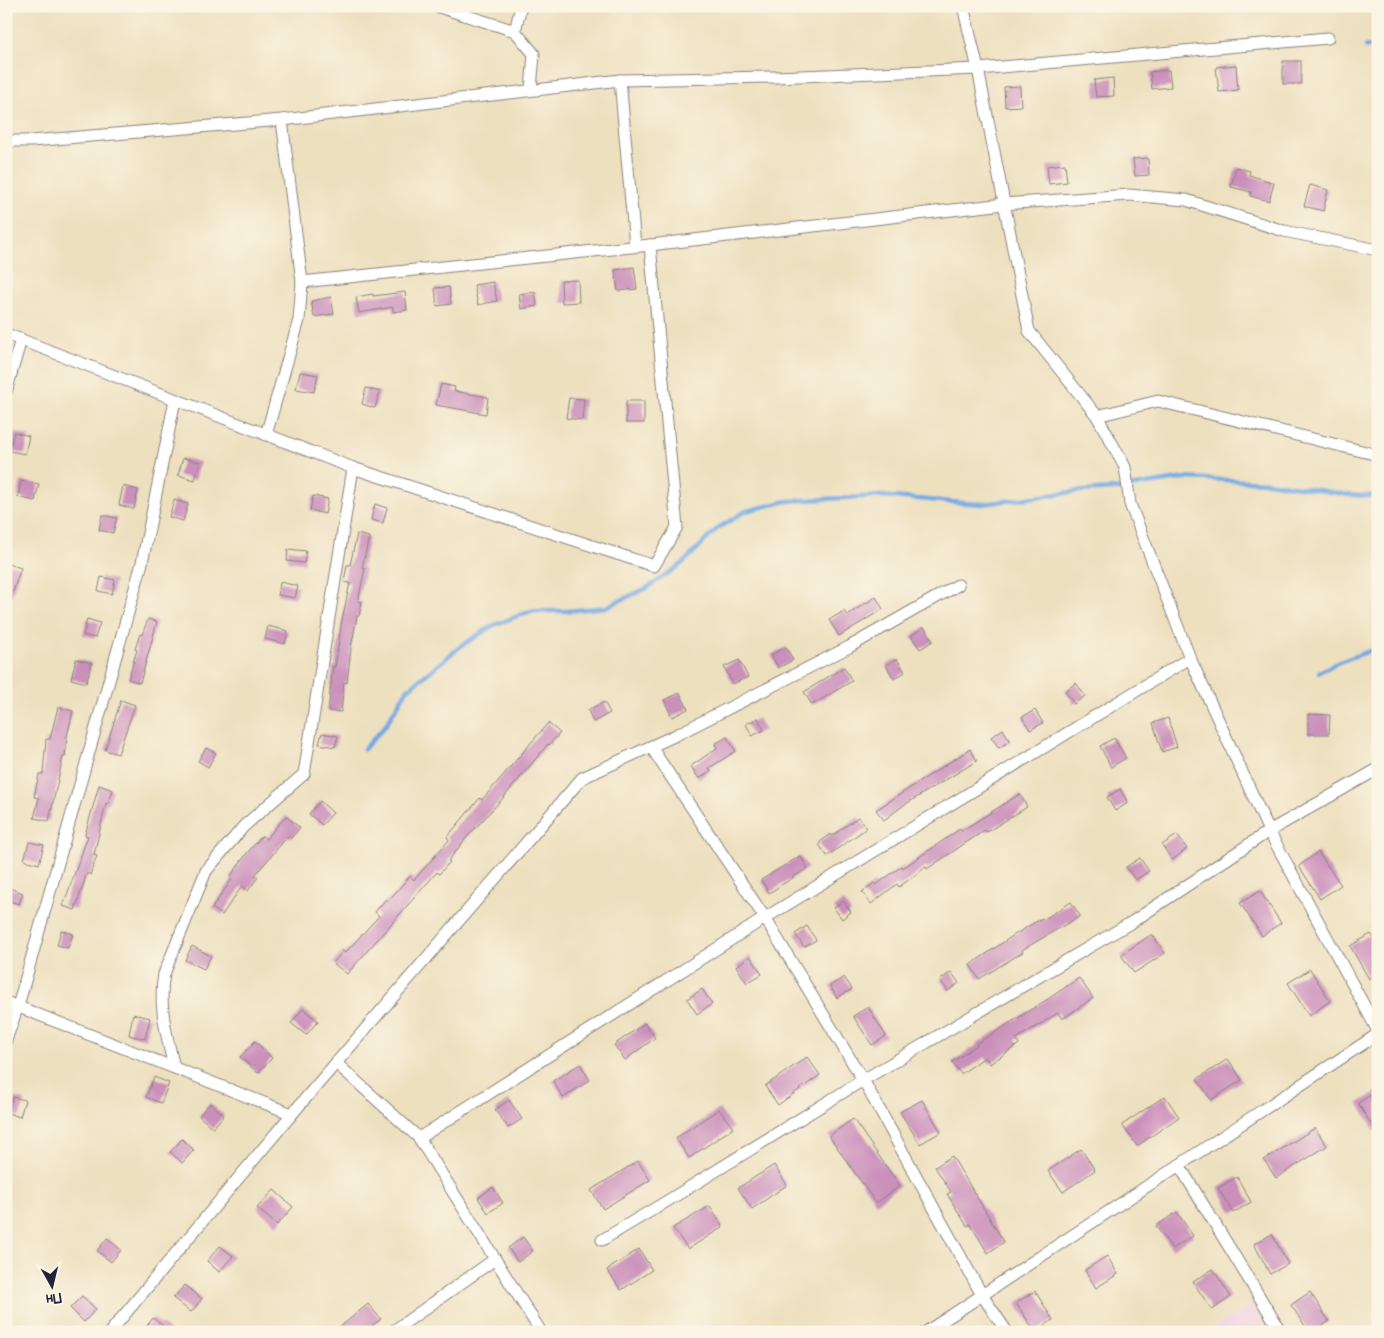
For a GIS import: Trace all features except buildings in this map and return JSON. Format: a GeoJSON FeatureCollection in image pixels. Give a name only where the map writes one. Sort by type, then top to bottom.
{"type":"FeatureCollection","features":[{"type":"Feature","properties":{"kind":"street"},"geometry":{"type":"LineString","coordinates":[[436,6],[515,31],[534,54],[531,89]]}},
{"type":"Feature","properties":{"kind":"street"},"geometry":{"type":"LineString","coordinates":[[515,31],[522,6]]}},
{"type":"Feature","properties":{"kind":"street"},"geometry":{"type":"LineString","coordinates":[[926,1332],[1378,1032],[1269,831],[1190,658],[1130,504],[1125,467],[1096,416],[1029,330],[978,69],[963,6]]}},
{"type":"Feature","properties":{"kind":"street"},"geometry":{"type":"LineString","coordinates":[[6,140],[31,141],[282,120],[531,89],[620,80],[775,77],[978,69],[1328,38]]}},
{"type":"Feature","properties":{"kind":"street"},"geometry":{"type":"LineString","coordinates":[[620,80],[635,246]]}},
{"type":"Feature","properties":{"kind":"street"},"geometry":{"type":"LineString","coordinates":[[266,435],[299,320],[302,282],[282,120]]}},
{"type":"Feature","properties":{"kind":"street"},"geometry":{"type":"LineString","coordinates":[[302,282],[650,245],[1004,204],[1129,195],[1186,200],[1284,231],[1378,250]]}},
{"type":"Feature","properties":{"kind":"street"},"geometry":{"type":"LineString","coordinates":[[6,334],[353,468],[654,566],[677,527],[650,245]]}},
{"type":"Feature","properties":{"kind":"street"},"geometry":{"type":"LineString","coordinates":[[6,392],[21,339]]}},
{"type":"Feature","properties":{"kind":"street"},"geometry":{"type":"LineString","coordinates":[[6,1040],[18,1006],[142,563],[175,400]]}},
{"type":"Feature","properties":{"kind":"street"},"geometry":{"type":"LineString","coordinates":[[1096,416],[1158,401],[1378,455]]}},
{"type":"Feature","properties":{"kind":"street"},"geometry":{"type":"LineString","coordinates":[[174,1068],[166,1032],[161,990],[164,974],[206,871],[244,826],[304,774],[353,468]]}},
{"type":"Feature","properties":{"kind":"street"},"geometry":{"type":"LineString","coordinates":[[110,1332],[292,1114],[582,778],[651,746],[849,647],[958,585]]}},
{"type":"Feature","properties":{"kind":"street"},"geometry":{"type":"LineString","coordinates":[[419,1138],[765,918],[1190,658]]}},
{"type":"Feature","properties":{"kind":"street"},"geometry":{"type":"LineString","coordinates":[[651,746],[765,918],[863,1080],[982,1295],[1007,1332]]}},
{"type":"Feature","properties":{"kind":"street"},"geometry":{"type":"LineString","coordinates":[[602,1240],[863,1080],[1132,922],[1269,831],[1378,769]]}},
{"type":"Feature","properties":{"kind":"street"},"geometry":{"type":"LineString","coordinates":[[6,1002],[292,1114]]}},
{"type":"Feature","properties":{"kind":"street"},"geometry":{"type":"LineString","coordinates":[[336,1064],[419,1138],[540,1332]]}},
{"type":"Feature","properties":{"kind":"street"},"geometry":{"type":"LineString","coordinates":[[1179,1165],[1281,1332]]}},
{"type":"Feature","properties":{"kind":"street"},"geometry":{"type":"LineString","coordinates":[[392,1332],[495,1259]]}},
{"type":"Feature","properties":{"kind":"shaded area"},"geometry":{"type":"Polygon","coordinates":[[[1251,1305],[1268,1332],[1208,1332],[1251,1305]]]}},
{"type":"Feature","properties":{"kind":"waterway"},"geometry":{"type":"LineString","coordinates":[[1366,46],[1378,49]]}},
{"type":"Feature","properties":{"kind":"waterway"},"geometry":{"type":"LineString","coordinates":[[364,749],[385,726],[407,690],[461,646],[494,625],[531,611],[566,611],[606,607],[647,588],[683,563],[718,528],[746,511],[787,501],[881,496],[983,504],[1080,491],[1116,489],[1185,478],[1268,482],[1349,495],[1369,496],[1378,493]]}},
{"type":"Feature","properties":{"kind":"waterway"},"geometry":{"type":"LineString","coordinates":[[1319,672],[1339,662],[1378,648]]}}]}
